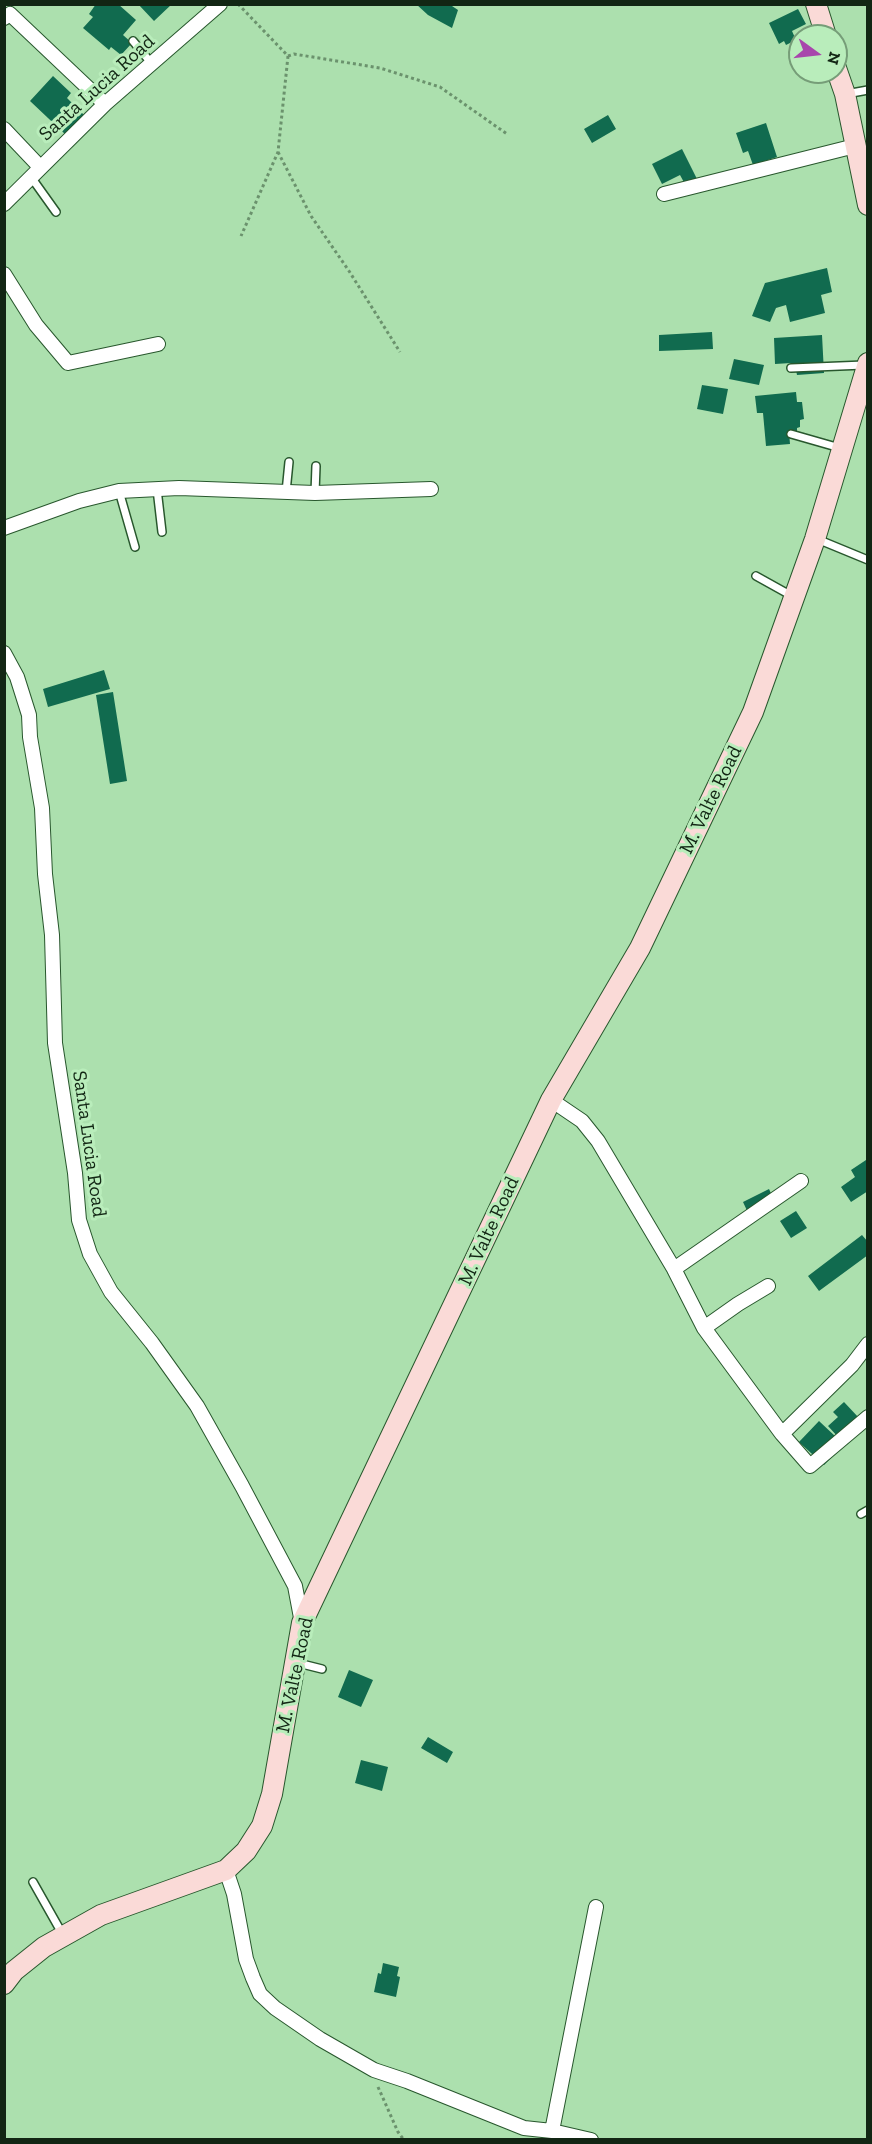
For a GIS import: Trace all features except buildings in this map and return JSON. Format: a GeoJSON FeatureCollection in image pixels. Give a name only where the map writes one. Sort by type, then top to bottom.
{"type":"FeatureCollection","features":[{"type":"Feature","properties":{"kind":"main road"},"geometry":{"type":"LineString","coordinates":[[816,4],[822,24]]}},
{"type":"Feature","properties":{"kind":"main road"},"geometry":{"type":"LineString","coordinates":[[842,84],[867,206]]}},
{"type":"Feature","properties":{"kind":"main road","name":"M. Valte Road"},"geometry":{"type":"LineString","coordinates":[[4,1984],[14,1971],[44,1947],[100,1914],[226,1870],[246,1851],[262,1826],[272,1794],[302,1623],[551,1100],[645,937],[753,711],[815,538],[867,364]]}},
{"type":"Feature","properties":{"kind":"street","name":"Santa Lucia Road"},"geometry":{"type":"LineString","coordinates":[[4,204],[105,104],[220,4]]}},
{"type":"Feature","properties":{"kind":"street"},"geometry":{"type":"LineString","coordinates":[[4,18],[10,14],[105,104]]}},
{"type":"Feature","properties":{"kind":"street"},"geometry":{"type":"LineString","coordinates":[[4,129],[35,172]]}},
{"type":"Feature","properties":{"kind":"street"},"geometry":{"type":"LineString","coordinates":[[664,194],[855,146]]}},
{"type":"Feature","properties":{"kind":"street"},"geometry":{"type":"LineString","coordinates":[[4,274],[36,325],[68,363],[158,344]]}},
{"type":"Feature","properties":{"kind":"street"},"geometry":{"type":"LineString","coordinates":[[4,528],[79,501],[118,491],[157,489],[315,493],[431,489]]}},
{"type":"Feature","properties":{"kind":"street","name":"Santa Lucia Road"},"geometry":{"type":"LineString","coordinates":[[4,653],[17,676],[29,715],[30,737],[42,808],[45,874],[52,935],[55,1042],[75,1173],[79,1220],[90,1254],[111,1292],[152,1343],[197,1406],[242,1486],[295,1586],[302,1623]]}},
{"type":"Feature","properties":{"kind":"street"},"geometry":{"type":"LineString","coordinates":[[551,1100],[582,1121],[598,1141],[674,1269],[704,1328],[782,1434],[810,1466],[867,1417]]}},
{"type":"Feature","properties":{"kind":"street"},"geometry":{"type":"LineString","coordinates":[[674,1269],[801,1180]]}},
{"type":"Feature","properties":{"kind":"street"},"geometry":{"type":"LineString","coordinates":[[704,1328],[768,1286]]}},
{"type":"Feature","properties":{"kind":"street"},"geometry":{"type":"LineString","coordinates":[[782,1434],[852,1365],[867,1344]]}},
{"type":"Feature","properties":{"kind":"street"},"geometry":{"type":"LineString","coordinates":[[226,1870],[234,1894],[246,1959],[260,1994],[290,2019],[374,2070],[524,2128],[591,2139]]}},
{"type":"Feature","properties":{"kind":"street"},"geometry":{"type":"LineString","coordinates":[[552,2131],[596,1907]]}},
{"type":"Feature","properties":{"kind":"lane"},"geometry":{"type":"LineString","coordinates":[[133,41],[152,64]]}},
{"type":"Feature","properties":{"kind":"lane"},"geometry":{"type":"LineString","coordinates":[[845,94],[867,90]]}},
{"type":"Feature","properties":{"kind":"lane"},"geometry":{"type":"LineString","coordinates":[[35,172],[56,212]]}},
{"type":"Feature","properties":{"kind":"lane"},"geometry":{"type":"LineString","coordinates":[[791,368],[867,364]]}},
{"type":"Feature","properties":{"kind":"lane"},"geometry":{"type":"LineString","coordinates":[[791,434],[843,449]]}},
{"type":"Feature","properties":{"kind":"lane"},"geometry":{"type":"LineString","coordinates":[[286,492],[289,462]]}},
{"type":"Feature","properties":{"kind":"lane"},"geometry":{"type":"LineString","coordinates":[[315,493],[316,465]]}},
{"type":"Feature","properties":{"kind":"lane"},"geometry":{"type":"LineString","coordinates":[[157,489],[162,532]]}},
{"type":"Feature","properties":{"kind":"lane"},"geometry":{"type":"LineString","coordinates":[[118,491],[135,547]]}},
{"type":"Feature","properties":{"kind":"lane"},"geometry":{"type":"LineString","coordinates":[[815,538],[867,560]]}},
{"type":"Feature","properties":{"kind":"lane"},"geometry":{"type":"LineString","coordinates":[[756,576],[794,597]]}},
{"type":"Feature","properties":{"kind":"lane"},"geometry":{"type":"LineString","coordinates":[[295,1663],[322,1669]]}},
{"type":"Feature","properties":{"kind":"lane"},"geometry":{"type":"LineString","coordinates":[[33,1882],[64,1936]]}},
{"type":"Feature","properties":{"kind":"path"},"geometry":{"type":"LineString","coordinates":[[238,4],[288,56],[278,152],[241,236]]}},
{"type":"Feature","properties":{"kind":"path"},"geometry":{"type":"LineString","coordinates":[[288,56],[294,54],[380,68],[440,87],[507,134]]}},
{"type":"Feature","properties":{"kind":"path"},"geometry":{"type":"LineString","coordinates":[[278,152],[311,216],[400,352]]}},
{"type":"Feature","properties":{"kind":"path"},"geometry":{"type":"LineString","coordinates":[[374,2070],[378,2086],[398,2132],[404,2139]]}}]}
